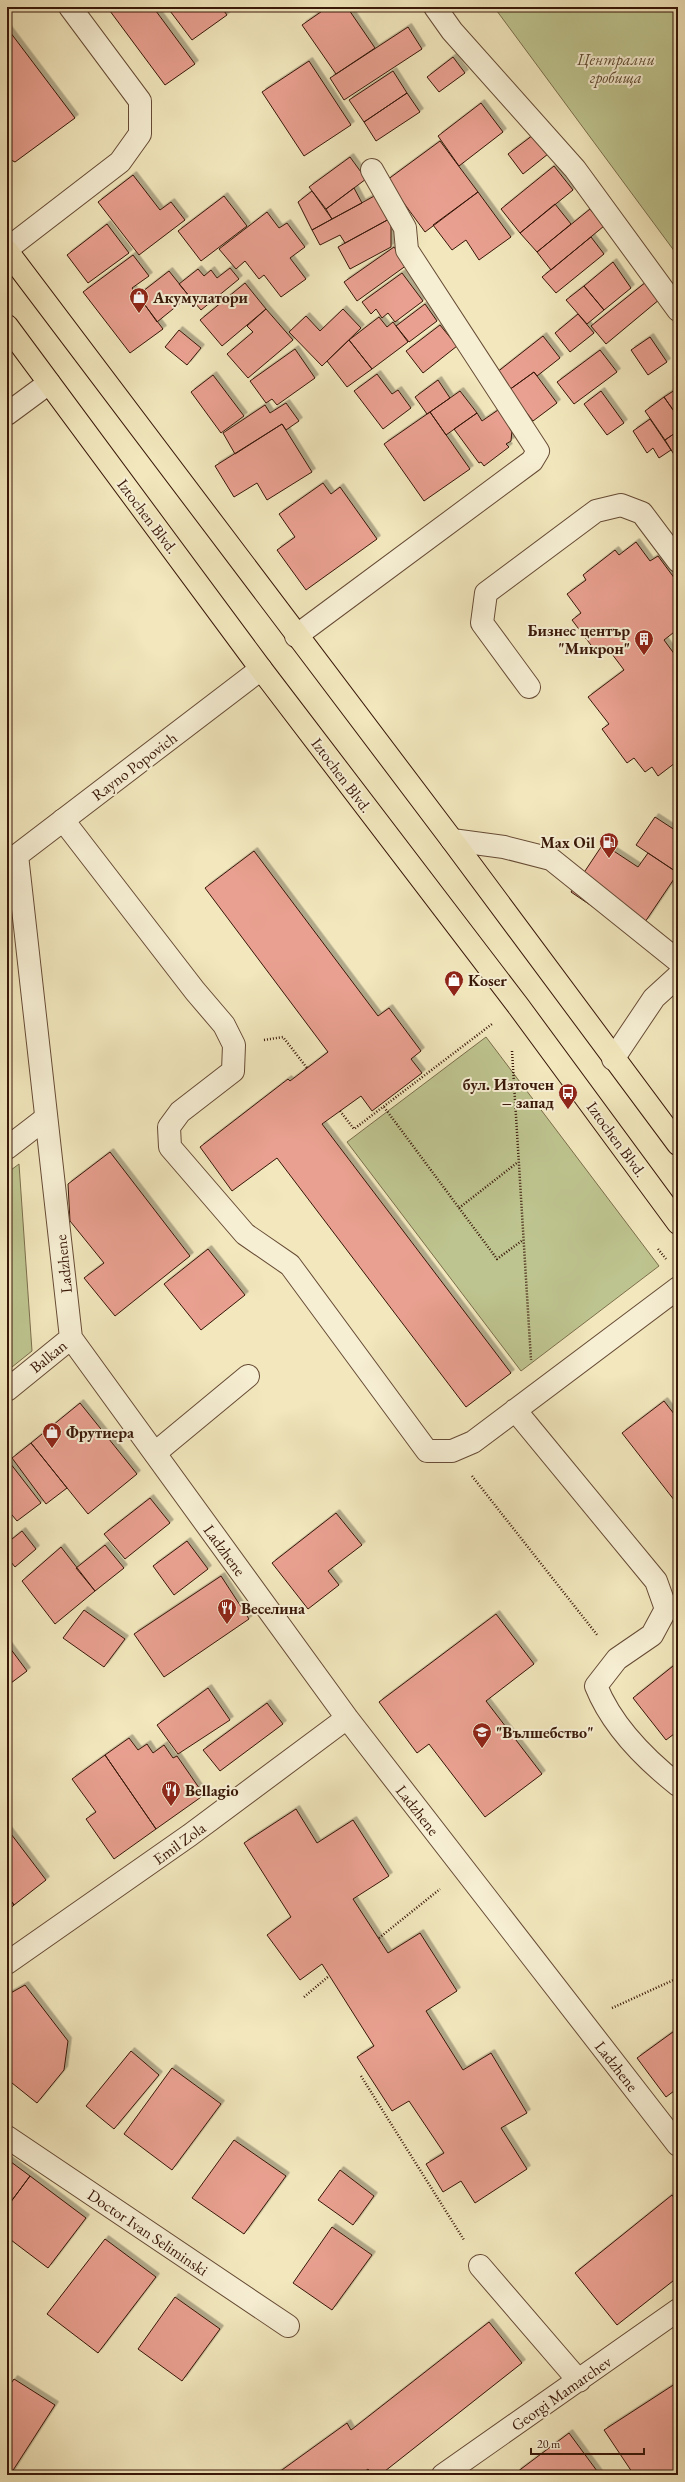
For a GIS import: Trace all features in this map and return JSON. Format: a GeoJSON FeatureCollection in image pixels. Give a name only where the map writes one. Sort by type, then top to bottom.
{"type":"FeatureCollection","features":[{"type":"Feature","properties":{"kind":"main road"},"geometry":{"type":"LineString","coordinates":[[7,250],[296,636],[452,840],[613,1059],[678,1144]]}},
{"type":"Feature","properties":{"kind":"main road","name":"Iztochen Blvd."},"geometry":{"type":"LineString","coordinates":[[7,326],[261,669],[519,1007],[678,1223]]}},
{"type":"Feature","properties":{"kind":"street"},"geometry":{"type":"LineString","coordinates":[[7,250],[120,162],[140,134],[140,101],[70,7]]}},
{"type":"Feature","properties":{"kind":"street"},"geometry":{"type":"LineString","coordinates":[[435,7],[452,31],[574,169],[678,310]]}},
{"type":"Feature","properties":{"kind":"street"},"geometry":{"type":"LineString","coordinates":[[296,636],[532,461],[538,451],[407,250],[405,228],[372,170]]}},
{"type":"Feature","properties":{"kind":"street"},"geometry":{"type":"LineString","coordinates":[[7,414],[49,383]]}},
{"type":"Feature","properties":{"kind":"street"},"geometry":{"type":"LineString","coordinates":[[530,687],[482,624],[486,593],[596,511],[621,505],[642,513],[678,561]]}},
{"type":"Feature","properties":{"kind":"street","name":"Rayno Popovich"},"geometry":{"type":"LineString","coordinates":[[12,859],[261,669]]}},
{"type":"Feature","properties":{"kind":"street"},"geometry":{"type":"LineString","coordinates":[[63,820],[195,991],[224,1025],[234,1045],[233,1071],[180,1112],[169,1127],[170,1147],[246,1234],[290,1265],[427,1451],[452,1451],[473,1442],[678,1288]]}},
{"type":"Feature","properties":{"kind":"street"},"geometry":{"type":"LineString","coordinates":[[452,840],[504,847],[551,859],[678,961]]}},
{"type":"Feature","properties":{"kind":"street","name":"Ladzhene"},"geometry":{"type":"LineString","coordinates":[[12,859],[46,1118],[71,1338],[347,1718],[678,2145]]}},
{"type":"Feature","properties":{"kind":"street"},"geometry":{"type":"LineString","coordinates":[[613,1059],[654,998],[678,976]]}},
{"type":"Feature","properties":{"kind":"street"},"geometry":{"type":"LineString","coordinates":[[7,1148],[46,1118]]}},
{"type":"Feature","properties":{"kind":"street","name":"Balkan"},"geometry":{"type":"LineString","coordinates":[[7,1390],[71,1338]]}},
{"type":"Feature","properties":{"kind":"street"},"geometry":{"type":"LineString","coordinates":[[155,1453],[248,1376]]}},
{"type":"Feature","properties":{"kind":"street"},"geometry":{"type":"LineString","coordinates":[[515,1410],[656,1581],[666,1609],[652,1635],[617,1660],[596,1686],[604,1708],[651,1764],[678,1785]]}},
{"type":"Feature","properties":{"kind":"street","name":"Emil Zola"},"geometry":{"type":"LineString","coordinates":[[7,1963],[190,1835],[347,1718]]}},
{"type":"Feature","properties":{"kind":"street","name":"Doctor Ivan Seliminski"},"geometry":{"type":"LineString","coordinates":[[7,2137],[288,2326]]}},
{"type":"Feature","properties":{"kind":"street"},"geometry":{"type":"LineString","coordinates":[[480,2266],[579,2381]]}},
{"type":"Feature","properties":{"kind":"street","name":"Georgi Mamarchev"},"geometry":{"type":"LineString","coordinates":[[458,2471],[678,2310]]}},
{"type":"Feature","properties":{"kind":"path"},"geometry":{"type":"LineString","coordinates":[[340,1111],[354,1129],[492,1024]]}},
{"type":"Feature","properties":{"kind":"path"},"geometry":{"type":"LineString","coordinates":[[290,1046],[307,1068]]}},
{"type":"Feature","properties":{"kind":"path"},"geometry":{"type":"LineString","coordinates":[[512,1051],[534,1397]]}},
{"type":"Feature","properties":{"kind":"path"},"geometry":{"type":"LineString","coordinates":[[384,1107],[497,1259],[524,1240]]}},
{"type":"Feature","properties":{"kind":"path"},"geometry":{"type":"LineString","coordinates":[[459,1208],[519,1162]]}},
{"type":"Feature","properties":{"kind":"path"},"geometry":{"type":"LineString","coordinates":[[452,1451],[617,1660]]}},
{"type":"Feature","properties":{"kind":"path"},"geometry":{"type":"LineString","coordinates":[[379,1938],[464,1870]]}},
{"type":"Feature","properties":{"kind":"path"},"geometry":{"type":"LineString","coordinates":[[304,1997],[330,1976]]}},
{"type":"Feature","properties":{"kind":"path"},"geometry":{"type":"LineString","coordinates":[[582,2021],[678,1978]]}},
{"type":"Feature","properties":{"kind":"path"},"geometry":{"type":"LineString","coordinates":[[361,2076],[480,2266]]}},
{"type":"Feature","properties":{"kind":"green space","name":"Централни гробища"},"geometry":{"type":"Polygon","coordinates":[[[494,7],[678,7],[678,256],[494,7]]]}},
{"type":"Feature","properties":{"kind":"green space"},"geometry":{"type":"Polygon","coordinates":[[[486,1037],[659,1266],[521,1371],[347,1142],[486,1037]]]}},
{"type":"Feature","properties":{"kind":"green space"},"geometry":{"type":"Polygon","coordinates":[[[19,1164],[32,1351],[7,1371],[7,1173],[19,1164]]]}},
{"type":"Feature","properties":{"kind":"building"},"geometry":{"type":"Polygon","coordinates":[[[107,7],[153,7],[195,64],[165,85],[107,7]]]}},
{"type":"Feature","properties":{"kind":"building"},"geometry":{"type":"Polygon","coordinates":[[[167,7],[221,7],[227,15],[192,40],[167,7]]]}},
{"type":"Feature","properties":{"kind":"building"},"geometry":{"type":"Polygon","coordinates":[[[328,7],[347,7],[375,48],[336,74],[302,25],[328,7]]]}},
{"type":"Feature","properties":{"kind":"building"},"geometry":{"type":"Polygon","coordinates":[[[408,27],[422,49],[344,100],[330,78],[408,27]]]}},
{"type":"Feature","properties":{"kind":"building"},"geometry":{"type":"Polygon","coordinates":[[[7,28],[75,118],[15,162],[7,158],[7,28]]]}},
{"type":"Feature","properties":{"kind":"building"},"geometry":{"type":"Polygon","coordinates":[[[453,57],[465,73],[439,92],[427,77],[453,57]]]}},
{"type":"Feature","properties":{"kind":"building"},"geometry":{"type":"Polygon","coordinates":[[[309,61],[351,125],[304,156],[262,92],[309,61]]]}},
{"type":"Feature","properties":{"kind":"building"},"geometry":{"type":"Polygon","coordinates":[[[393,71],[407,93],[364,122],[349,100],[393,71]]]}},
{"type":"Feature","properties":{"kind":"building"},"geometry":{"type":"Polygon","coordinates":[[[407,93],[420,112],[376,141],[364,122],[407,93]]]}},
{"type":"Feature","properties":{"kind":"building"},"geometry":{"type":"Polygon","coordinates":[[[481,103],[503,132],[459,166],[438,136],[481,103]]]}},
{"type":"Feature","properties":{"kind":"building"},"geometry":{"type":"Polygon","coordinates":[[[533,135],[548,154],[523,174],[508,154],[533,135]]]}},
{"type":"Feature","properties":{"kind":"building"},"geometry":{"type":"Polygon","coordinates":[[[440,141],[478,192],[425,232],[387,180],[440,141]]]}},
{"type":"Feature","properties":{"kind":"building"},"geometry":{"type":"Polygon","coordinates":[[[350,157],[366,179],[326,209],[309,187],[350,157]]]}},
{"type":"Feature","properties":{"kind":"building"},"geometry":{"type":"Polygon","coordinates":[[[554,166],[573,190],[520,233],[501,209],[554,166]]]}},
{"type":"Feature","properties":{"kind":"building"},"geometry":{"type":"Polygon","coordinates":[[[133,175],[160,210],[171,202],[185,220],[139,255],[98,202],[133,175]]]}},
{"type":"Feature","properties":{"kind":"building"},"geometry":{"type":"Polygon","coordinates":[[[354,188],[362,203],[332,219],[326,209],[354,188]]]}},
{"type":"Feature","properties":{"kind":"building"},"geometry":{"type":"Polygon","coordinates":[[[312,191],[332,219],[312,230],[298,202],[312,191]]]}},
{"type":"Feature","properties":{"kind":"building"},"geometry":{"type":"Polygon","coordinates":[[[478,192],[511,237],[479,260],[466,240],[452,250],[433,225],[478,192]]]}},
{"type":"Feature","properties":{"kind":"building"},"geometry":{"type":"Polygon","coordinates":[[[378,194],[391,218],[345,243],[340,235],[320,245],[312,230],[378,194]]]}},
{"type":"Feature","properties":{"kind":"building"},"geometry":{"type":"Polygon","coordinates":[[[224,196],[247,226],[201,261],[178,231],[224,196]]]}},
{"type":"Feature","properties":{"kind":"building"},"geometry":{"type":"Polygon","coordinates":[[[555,204],[571,224],[537,252],[520,233],[555,204]]]}},
{"type":"Feature","properties":{"kind":"building"},"geometry":{"type":"Polygon","coordinates":[[[590,209],[604,226],[551,270],[537,252],[590,209]]]}},
{"type":"Feature","properties":{"kind":"building"},"geometry":{"type":"Polygon","coordinates":[[[267,212],[279,228],[287,223],[305,247],[290,258],[306,279],[281,297],[264,275],[259,279],[245,261],[236,269],[219,249],[267,212]]]}},
{"type":"Feature","properties":{"kind":"building"},"geometry":{"type":"Polygon","coordinates":[[[391,218],[391,247],[350,269],[338,247],[391,218]]]}},
{"type":"Feature","properties":{"kind":"building"},"geometry":{"type":"Polygon","coordinates":[[[107,224],[129,253],[88,283],[67,255],[107,224]]]}},
{"type":"Feature","properties":{"kind":"building"},"geometry":{"type":"Polygon","coordinates":[[[591,237],[604,254],[556,293],[542,277],[591,237]]]}},
{"type":"Feature","properties":{"kind":"building"},"geometry":{"type":"Polygon","coordinates":[[[394,247],[407,265],[357,301],[344,282],[394,247]]]}},
{"type":"Feature","properties":{"kind":"building"},"geometry":{"type":"Polygon","coordinates":[[[133,255],[149,276],[132,288],[163,329],[130,353],[83,292],[133,255]]]}},
{"type":"Feature","properties":{"kind":"building"},"geometry":{"type":"Polygon","coordinates":[[[613,262],[631,288],[604,310],[584,286],[613,262]]]}},
{"type":"Feature","properties":{"kind":"building"},"geometry":{"type":"Polygon","coordinates":[[[230,268],[239,279],[201,310],[179,284],[198,269],[204,276],[211,270],[217,278],[230,268]]]}},
{"type":"Feature","properties":{"kind":"building"},"geometry":{"type":"Polygon","coordinates":[[[169,271],[189,296],[157,322],[138,295],[169,271]]]}},
{"type":"Feature","properties":{"kind":"building"},"geometry":{"type":"Polygon","coordinates":[[[402,273],[423,301],[395,322],[388,313],[382,318],[376,309],[371,314],[362,302],[402,273]]]}},
{"type":"Feature","properties":{"kind":"building"},"geometry":{"type":"Polygon","coordinates":[[[646,282],[660,299],[606,344],[591,326],[646,282]]]}},
{"type":"Feature","properties":{"kind":"building"},"geometry":{"type":"Polygon","coordinates":[[[245,283],[266,309],[222,346],[200,320],[245,283]]]}},
{"type":"Feature","properties":{"kind":"building"},"geometry":{"type":"Polygon","coordinates":[[[584,286],[604,310],[587,324],[566,300],[584,286]]]}},
{"type":"Feature","properties":{"kind":"building"},"geometry":{"type":"Polygon","coordinates":[[[425,304],[437,321],[409,342],[396,326],[425,304]]]}},
{"type":"Feature","properties":{"kind":"building"},"geometry":{"type":"Polygon","coordinates":[[[266,309],[293,340],[248,378],[227,354],[253,332],[247,326],[266,309]]]}},
{"type":"Feature","properties":{"kind":"building"},"geometry":{"type":"Polygon","coordinates":[[[343,309],[361,328],[322,366],[289,332],[306,316],[320,331],[343,309]]]}},
{"type":"Feature","properties":{"kind":"building"},"geometry":{"type":"Polygon","coordinates":[[[578,314],[594,333],[570,352],[555,333],[578,314]]]}},
{"type":"Feature","properties":{"kind":"building"},"geometry":{"type":"Polygon","coordinates":[[[379,317],[387,327],[393,322],[408,342],[372,369],[349,340],[379,317]]]}},
{"type":"Feature","properties":{"kind":"building"},"geometry":{"type":"Polygon","coordinates":[[[440,325],[457,346],[423,373],[406,351],[440,325]]]}},
{"type":"Feature","properties":{"kind":"building"},"geometry":{"type":"Polygon","coordinates":[[[179,330],[201,348],[187,365],[165,347],[179,330]]]}},
{"type":"Feature","properties":{"kind":"building"},"geometry":{"type":"Polygon","coordinates":[[[543,336],[560,358],[537,376],[534,372],[509,390],[496,373],[543,336]]]}},
{"type":"Feature","properties":{"kind":"building"},"geometry":{"type":"Polygon","coordinates":[[[650,337],[667,362],[648,375],[631,350],[650,337]]]}},
{"type":"Feature","properties":{"kind":"building"},"geometry":{"type":"Polygon","coordinates":[[[349,340],[372,369],[347,387],[327,361],[349,340]]]}},
{"type":"Feature","properties":{"kind":"building"},"geometry":{"type":"Polygon","coordinates":[[[295,349],[315,378],[277,405],[272,399],[266,403],[250,381],[295,349]]]}},
{"type":"Feature","properties":{"kind":"building"},"geometry":{"type":"Polygon","coordinates":[[[600,350],[617,372],[574,404],[557,382],[600,350]]]}},
{"type":"Feature","properties":{"kind":"building"},"geometry":{"type":"Polygon","coordinates":[[[534,372],[557,403],[533,421],[509,390],[534,372]]]}},
{"type":"Feature","properties":{"kind":"building"},"geometry":{"type":"Polygon","coordinates":[[[377,374],[392,394],[398,390],[411,408],[383,429],[354,391],[377,374]]]}},
{"type":"Feature","properties":{"kind":"building"},"geometry":{"type":"Polygon","coordinates":[[[213,375],[244,416],[221,433],[191,392],[213,375]]]}},
{"type":"Feature","properties":{"kind":"building"},"geometry":{"type":"Polygon","coordinates":[[[438,380],[450,398],[427,414],[415,397],[438,380]]]}},
{"type":"Feature","properties":{"kind":"building"},"geometry":{"type":"Polygon","coordinates":[[[678,388],[678,417],[664,397],[678,388]]]}},
{"type":"Feature","properties":{"kind":"building"},"geometry":{"type":"Polygon","coordinates":[[[460,391],[477,413],[446,435],[430,412],[460,391]]]}},
{"type":"Feature","properties":{"kind":"building"},"geometry":{"type":"Polygon","coordinates":[[[601,391],[624,423],[607,435],[584,404],[601,391]]]}},
{"type":"Feature","properties":{"kind":"building"},"geometry":{"type":"Polygon","coordinates":[[[664,397],[678,417],[678,431],[665,440],[645,411],[664,397]]]}},
{"type":"Feature","properties":{"kind":"building"},"geometry":{"type":"Polygon","coordinates":[[[286,403],[299,421],[286,430],[282,424],[235,454],[223,433],[265,405],[270,413],[286,403]]]}},
{"type":"Feature","properties":{"kind":"building"},"geometry":{"type":"Polygon","coordinates":[[[498,410],[512,430],[511,441],[506,444],[509,447],[484,466],[481,462],[479,463],[454,429],[477,413],[482,421],[498,410]]]}},
{"type":"Feature","properties":{"kind":"building"},"geometry":{"type":"Polygon","coordinates":[[[430,412],[470,469],[424,501],[384,444],[430,412]]]}},
{"type":"Feature","properties":{"kind":"building"},"geometry":{"type":"Polygon","coordinates":[[[650,419],[671,450],[659,458],[653,448],[647,453],[633,431],[650,419]]]}},
{"type":"Feature","properties":{"kind":"building"},"geometry":{"type":"Polygon","coordinates":[[[282,424],[312,472],[267,500],[257,483],[234,497],[215,466],[282,424]]]}},
{"type":"Feature","properties":{"kind":"building"},"geometry":{"type":"Polygon","coordinates":[[[678,431],[678,461],[665,440],[678,431]]]}},
{"type":"Feature","properties":{"kind":"building"},"geometry":{"type":"Polygon","coordinates":[[[323,483],[331,494],[340,487],[377,539],[306,590],[277,550],[295,537],[279,514],[323,483]]]}},
{"type":"Feature","properties":{"kind":"building","name":"Бизнес център \"Микрон\""},"geometry":{"type":"Polygon","coordinates":[[[636,542],[650,561],[658,556],[678,583],[678,592],[675,594],[678,598],[678,629],[664,640],[678,659],[678,767],[675,763],[658,776],[652,767],[645,772],[634,758],[627,763],[602,729],[609,724],[588,697],[624,670],[606,646],[597,653],[572,620],[581,613],[567,594],[586,580],[583,575],[615,550],[619,555],[636,542]]]}},
{"type":"Feature","properties":{"kind":"building"},"geometry":{"type":"Polygon","coordinates":[[[655,817],[678,832],[678,873],[636,845],[655,817]]]}},
{"type":"Feature","properties":{"kind":"building"},"geometry":{"type":"Polygon","coordinates":[[[603,844],[638,867],[648,853],[678,873],[645,922],[599,911],[571,892],[603,844]]]}},
{"type":"Feature","properties":{"kind":"building"},"geometry":{"type":"Polygon","coordinates":[[[254,851],[378,1016],[389,1008],[421,1051],[411,1059],[422,1073],[372,1111],[361,1096],[322,1124],[511,1373],[466,1407],[277,1158],[232,1191],[200,1147],[288,1079],[290,1081],[328,1052],[205,888],[254,851]]]}},
{"type":"Feature","properties":{"kind":"building"},"geometry":{"type":"Polygon","coordinates":[[[110,1152],[190,1256],[115,1316],[84,1278],[104,1263],[70,1221],[68,1184],[110,1152]]]}},
{"type":"Feature","properties":{"kind":"building"},"geometry":{"type":"Polygon","coordinates":[[[208,1249],[245,1295],[201,1330],[164,1284],[208,1249]]]}},
{"type":"Feature","properties":{"kind":"building"},"geometry":{"type":"Polygon","coordinates":[[[664,1401],[678,1419],[678,1505],[622,1433],[664,1401]]]}},
{"type":"Feature","properties":{"kind":"building"},"geometry":{"type":"Polygon","coordinates":[[[80,1403],[137,1474],[88,1514],[31,1443],[80,1403]]]}},
{"type":"Feature","properties":{"kind":"building"},"geometry":{"type":"Polygon","coordinates":[[[31,1443],[67,1488],[46,1504],[12,1458],[31,1443]]]}},
{"type":"Feature","properties":{"kind":"building"},"geometry":{"type":"Polygon","coordinates":[[[10,1463],[41,1503],[17,1521],[7,1509],[7,1465],[10,1463]]]}},
{"type":"Feature","properties":{"kind":"building"},"geometry":{"type":"Polygon","coordinates":[[[150,1498],[170,1523],[125,1559],[104,1534],[150,1498]]]}},
{"type":"Feature","properties":{"kind":"building"},"geometry":{"type":"Polygon","coordinates":[[[336,1513],[362,1545],[328,1571],[339,1585],[308,1609],[272,1563],[336,1513]]]}},
{"type":"Feature","properties":{"kind":"building"},"geometry":{"type":"Polygon","coordinates":[[[22,1531],[36,1549],[15,1567],[7,1557],[7,1543],[22,1531]]]}},
{"type":"Feature","properties":{"kind":"building"},"geometry":{"type":"Polygon","coordinates":[[[187,1541],[208,1569],[174,1595],[153,1566],[187,1541]]]}},
{"type":"Feature","properties":{"kind":"building"},"geometry":{"type":"Polygon","coordinates":[[[105,1545],[124,1568],[95,1591],[76,1568],[105,1545]]]}},
{"type":"Feature","properties":{"kind":"building"},"geometry":{"type":"Polygon","coordinates":[[[61,1547],[95,1591],[55,1624],[22,1581],[61,1547]]]}},
{"type":"Feature","properties":{"kind":"building"},"geometry":{"type":"Polygon","coordinates":[[[221,1576],[249,1619],[164,1677],[134,1634],[221,1576]]]}},
{"type":"Feature","properties":{"kind":"building"},"geometry":{"type":"Polygon","coordinates":[[[84,1610],[125,1639],[104,1667],[63,1638],[84,1610]]]}},
{"type":"Feature","properties":{"kind":"building"},"geometry":{"type":"Polygon","coordinates":[[[496,1614],[534,1664],[486,1701],[542,1774],[485,1817],[429,1744],[417,1753],[379,1702],[496,1614]]]}},
{"type":"Feature","properties":{"kind":"building"},"geometry":{"type":"Polygon","coordinates":[[[7,1644],[27,1671],[7,1686],[7,1644]]]}},
{"type":"Feature","properties":{"kind":"building"},"geometry":{"type":"Polygon","coordinates":[[[678,1662],[678,1731],[666,1740],[633,1698],[678,1662]]]}},
{"type":"Feature","properties":{"kind":"building"},"geometry":{"type":"Polygon","coordinates":[[[208,1688],[230,1720],[178,1754],[157,1725],[208,1688]]]}},
{"type":"Feature","properties":{"kind":"building"},"geometry":{"type":"Polygon","coordinates":[[[267,1703],[283,1724],[220,1771],[203,1750],[267,1703]]]}},
{"type":"Feature","properties":{"kind":"building"},"geometry":{"type":"Polygon","coordinates":[[[129,1738],[138,1750],[147,1744],[153,1753],[164,1745],[173,1758],[177,1756],[204,1795],[156,1829],[105,1755],[129,1738]]]}},
{"type":"Feature","properties":{"kind":"building"},"geometry":{"type":"Polygon","coordinates":[[[105,1755],[156,1829],[114,1859],[86,1819],[96,1812],[72,1779],[105,1755]]]}},
{"type":"Feature","properties":{"kind":"building"},"geometry":{"type":"Polygon","coordinates":[[[296,1809],[317,1843],[353,1820],[389,1876],[353,1899],[388,1953],[420,1933],[457,1991],[426,2011],[463,2070],[491,2053],[527,2113],[501,2128],[527,2169],[475,2203],[461,2181],[443,2192],[426,2164],[444,2153],[409,2101],[392,2111],[357,2057],[374,2046],[322,1964],[300,1980],[267,1935],[291,1917],[244,1843],[296,1809]]]}},
{"type":"Feature","properties":{"kind":"building"},"geometry":{"type":"Polygon","coordinates":[[[8,1830],[46,1880],[14,1905],[7,1895],[8,1830]]]}},
{"type":"Feature","properties":{"kind":"building"},"geometry":{"type":"Polygon","coordinates":[[[7,1895],[14,1905],[7,1911],[7,1895]]]}},
{"type":"Feature","properties":{"kind":"building"},"geometry":{"type":"Polygon","coordinates":[[[25,1985],[68,2041],[64,2070],[37,2103],[7,2079],[7,1995],[25,1985]]]}},
{"type":"Feature","properties":{"kind":"building"},"geometry":{"type":"Polygon","coordinates":[[[677,2029],[678,2088],[666,2097],[637,2058],[677,2029]]]}},
{"type":"Feature","properties":{"kind":"building"},"geometry":{"type":"Polygon","coordinates":[[[131,2051],[159,2075],[114,2129],[86,2106],[131,2051]]]}},
{"type":"Feature","properties":{"kind":"building"},"geometry":{"type":"Polygon","coordinates":[[[172,2068],[221,2104],[172,2170],[124,2134],[172,2068]]]}},
{"type":"Feature","properties":{"kind":"building"},"geometry":{"type":"Polygon","coordinates":[[[234,2140],[286,2176],[244,2234],[192,2198],[234,2140]]]}},
{"type":"Feature","properties":{"kind":"building"},"geometry":{"type":"Polygon","coordinates":[[[7,2159],[30,2176],[7,2207],[7,2159]]]}},
{"type":"Feature","properties":{"kind":"building"},"geometry":{"type":"Polygon","coordinates":[[[340,2170],[374,2196],[353,2225],[318,2200],[340,2170]]]}},
{"type":"Feature","properties":{"kind":"building"},"geometry":{"type":"Polygon","coordinates":[[[30,2176],[86,2218],[48,2268],[7,2237],[7,2207],[30,2176]]]}},
{"type":"Feature","properties":{"kind":"building"},"geometry":{"type":"Polygon","coordinates":[[[672,2195],[678,2203],[678,2277],[617,2325],[575,2273],[672,2195]]]}},
{"type":"Feature","properties":{"kind":"building"},"geometry":{"type":"Polygon","coordinates":[[[332,2227],[372,2255],[332,2310],[293,2283],[332,2227]]]}},
{"type":"Feature","properties":{"kind":"building"},"geometry":{"type":"Polygon","coordinates":[[[105,2239],[156,2277],[98,2353],[47,2314],[105,2239]]]}},
{"type":"Feature","properties":{"kind":"building"},"geometry":{"type":"Polygon","coordinates":[[[175,2297],[220,2329],[182,2381],[138,2349],[175,2297]]]}},
{"type":"Feature","properties":{"kind":"building"},"geometry":{"type":"Polygon","coordinates":[[[489,2322],[522,2363],[380,2475],[373,2475],[368,2469],[360,2475],[275,2475],[347,2423],[351,2430],[489,2322]]]}},
{"type":"Feature","properties":{"kind":"building"},"geometry":{"type":"Polygon","coordinates":[[[14,2379],[55,2405],[10,2475],[7,2475],[7,2389],[14,2379]]]}},
{"type":"Feature","properties":{"kind":"building"},"geometry":{"type":"Polygon","coordinates":[[[678,2382],[678,2475],[634,2475],[604,2430],[678,2382]]]}},
{"type":"Feature","properties":{"kind":"building"},"geometry":{"type":"Polygon","coordinates":[[[569,2433],[600,2475],[519,2475],[517,2472],[569,2433]]]}},
{"type":"Feature","properties":{"kind":"place","name":"Акумулатори"},"geometry":{"type":"Point","coordinates":[139,314]}},
{"type":"Feature","properties":{"kind":"place","name":"Бизнес център \"Микрон\""},"geometry":{"type":"Point","coordinates":[644,656]}},
{"type":"Feature","properties":{"kind":"place","name":"Max Oil"},"geometry":{"type":"Point","coordinates":[609,859]}},
{"type":"Feature","properties":{"kind":"place","name":"Koser"},"geometry":{"type":"Point","coordinates":[454,997]}},
{"type":"Feature","properties":{"kind":"place","name":"бул. Източен – запад"},"geometry":{"type":"Point","coordinates":[568,1110]}},
{"type":"Feature","properties":{"kind":"place","name":"Фрутиера"},"geometry":{"type":"Point","coordinates":[52,1449]}},
{"type":"Feature","properties":{"kind":"place","name":"Веселина"},"geometry":{"type":"Point","coordinates":[227,1625]}},
{"type":"Feature","properties":{"kind":"place","name":"\"Вълшебство\""},"geometry":{"type":"Point","coordinates":[482,1749]}},
{"type":"Feature","properties":{"kind":"place","name":"Bellagio"},"geometry":{"type":"Point","coordinates":[171,1807]}}]}
